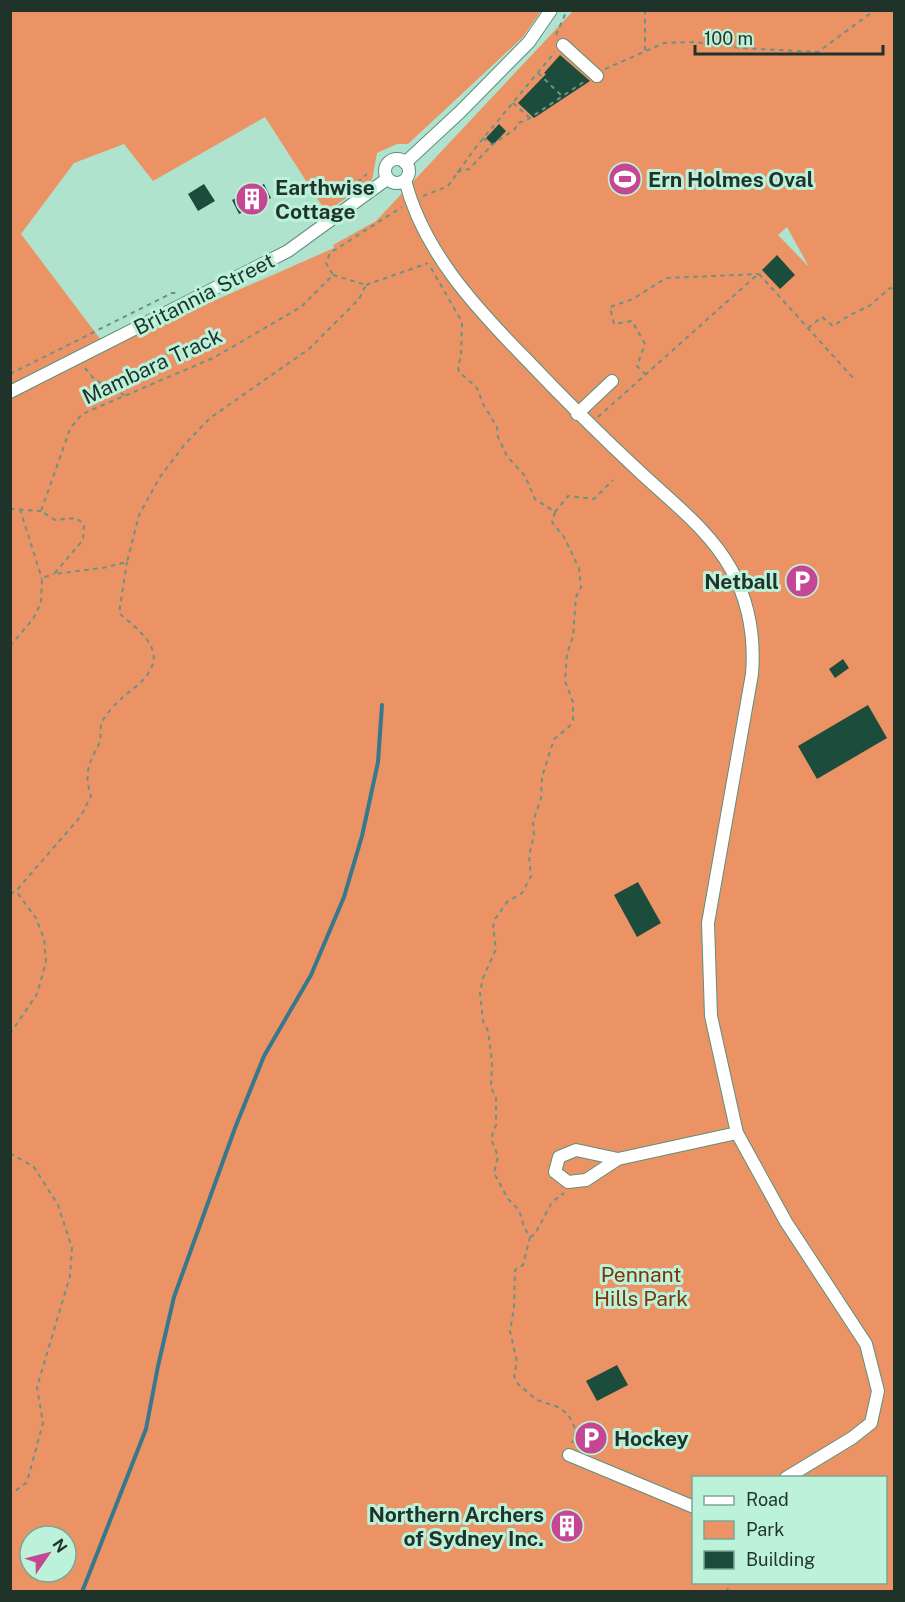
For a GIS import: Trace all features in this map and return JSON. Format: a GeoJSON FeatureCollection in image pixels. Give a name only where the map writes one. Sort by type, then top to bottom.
{"type":"FeatureCollection","features":[{"type":"Feature","properties":{"kind":"street"},"geometry":{"type":"LineString","coordinates":[[405,163],[460,112],[529,42],[551,10]]}},
{"type":"Feature","properties":{"kind":"street"},"geometry":{"type":"LineString","coordinates":[[558,44],[596,75]]}},
{"type":"Feature","properties":{"kind":"street"},"geometry":{"type":"LineString","coordinates":[[405,180],[394,183],[387,179],[384,170],[389,162],[397,159],[405,163],[409,171],[405,180],[411,201],[442,259],[475,306],[578,414],[704,533],[731,569],[748,610],[753,653],[752,674],[708,923],[711,1016],[737,1133],[786,1222],[866,1344],[878,1391],[871,1423],[852,1438],[789,1476]]}},
{"type":"Feature","properties":{"kind":"street","name":"Britannia Street"},"geometry":{"type":"LineString","coordinates":[[10,392],[288,251],[387,179]]}},
{"type":"Feature","properties":{"kind":"street"},"geometry":{"type":"LineString","coordinates":[[578,414],[612,381]]}},
{"type":"Feature","properties":{"kind":"street"},"geometry":{"type":"LineString","coordinates":[[618,1159],[576,1150],[559,1157],[555,1172],[568,1182],[586,1180],[618,1159],[737,1133]]}},
{"type":"Feature","properties":{"kind":"street"},"geometry":{"type":"LineString","coordinates":[[569,1455],[692,1507]]}},
{"type":"Feature","properties":{"kind":"path"},"geometry":{"type":"LineString","coordinates":[[442,259],[366,285],[333,275],[326,263],[330,253],[411,201],[448,186],[483,138],[555,54],[567,10]]}},
{"type":"Feature","properties":{"kind":"path"},"geometry":{"type":"LineString","coordinates":[[645,10],[645,50]]}},
{"type":"Feature","properties":{"kind":"path"},"geometry":{"type":"LineString","coordinates":[[457,172],[469,169],[518,123],[530,118],[596,75],[645,50],[664,43],[695,42],[740,48],[818,52],[875,10]]}},
{"type":"Feature","properties":{"kind":"path"},"geometry":{"type":"LineString","coordinates":[[538,73],[562,96]]}},
{"type":"Feature","properties":{"kind":"path"},"geometry":{"type":"LineString","coordinates":[[513,103],[530,118]]}},
{"type":"Feature","properties":{"kind":"path"},"geometry":{"type":"LineString","coordinates":[[483,138],[492,145]]}},
{"type":"Feature","properties":{"kind":"path"},"geometry":{"type":"LineString","coordinates":[[342,196],[367,174]]}},
{"type":"Feature","properties":{"kind":"path"},"geometry":{"type":"LineString","coordinates":[[428,263],[462,322],[459,372],[477,388],[483,404],[497,427],[498,437],[507,456],[525,476],[535,499],[555,512]]}},
{"type":"Feature","properties":{"kind":"path"},"geometry":{"type":"LineString","coordinates":[[759,274],[854,379]]}},
{"type":"Feature","properties":{"kind":"path"},"geometry":{"type":"LineString","coordinates":[[598,417],[759,274]]}},
{"type":"Feature","properties":{"kind":"path"},"geometry":{"type":"LineString","coordinates":[[645,375],[637,366],[645,344],[632,321],[614,324],[610,307],[633,299],[666,278],[759,274]]}},
{"type":"Feature","properties":{"kind":"path","name":"Mambara Track"},"geometry":{"type":"LineString","coordinates":[[41,512],[70,429],[82,414],[223,352],[301,307],[333,275]]}},
{"type":"Feature","properties":{"kind":"path"},"geometry":{"type":"LineString","coordinates":[[10,894],[16,891],[81,816],[91,796],[86,780],[90,762],[101,740],[101,723],[115,705],[147,676],[155,661],[154,649],[142,634],[119,614],[127,562],[139,515],[160,477],[185,444],[210,418],[309,349],[358,298],[366,285]]}},
{"type":"Feature","properties":{"kind":"path"},"geometry":{"type":"LineString","coordinates":[[808,328],[822,317],[833,326],[869,306],[890,288],[894,288]]}},
{"type":"Feature","properties":{"kind":"path"},"geometry":{"type":"LineString","coordinates":[[10,374],[172,293],[180,293]]}},
{"type":"Feature","properties":{"kind":"path"},"geometry":{"type":"LineString","coordinates":[[78,359],[95,380],[124,394]]}},
{"type":"Feature","properties":{"kind":"path"},"geometry":{"type":"LineString","coordinates":[[530,1238],[519,1210],[508,1199],[495,1173],[498,1156],[491,1139],[496,1125],[496,1097],[491,1088],[492,1062],[480,992],[483,978],[496,949],[495,919],[507,902],[522,893],[531,876],[529,856],[534,834],[532,822],[541,798],[542,777],[554,739],[569,727],[573,720],[573,702],[565,681],[567,654],[573,636],[576,597],[581,587],[579,568],[564,537],[552,522],[555,512],[568,495],[594,499],[613,480]]}},
{"type":"Feature","properties":{"kind":"path"},"geometry":{"type":"LineString","coordinates":[[10,508],[41,512],[54,520],[76,518],[84,524],[83,540],[54,574]]}},
{"type":"Feature","properties":{"kind":"path"},"geometry":{"type":"LineString","coordinates":[[10,646],[33,619],[41,603],[42,579],[20,509]]}},
{"type":"Feature","properties":{"kind":"path"},"geometry":{"type":"LineString","coordinates":[[42,579],[54,574],[102,568],[127,562]]}},
{"type":"Feature","properties":{"kind":"path"},"geometry":{"type":"LineString","coordinates":[[10,1034],[37,994],[46,962],[44,939],[36,918],[16,891]]}},
{"type":"Feature","properties":{"kind":"path"},"geometry":{"type":"LineString","coordinates":[[10,1153],[34,1167],[58,1205],[72,1248],[70,1276],[37,1387],[43,1423],[27,1482],[10,1495]]}},
{"type":"Feature","properties":{"kind":"path"},"geometry":{"type":"LineString","coordinates":[[569,1455],[576,1430],[568,1414],[558,1407],[537,1400],[518,1384],[514,1376],[517,1362],[510,1331],[514,1308],[514,1270],[523,1265],[530,1238],[535,1234],[552,1202],[579,1181]]}},
{"type":"Feature","properties":{"kind":"green space","name":"Pennant Hills Park"},"geometry":{"type":"Polygon","coordinates":[[[11,11],[541,11],[523,37],[408,144],[397,144],[377,153],[372,180],[326,212],[265,117],[153,181],[124,144],[74,163],[21,234],[107,348],[334,248],[333,245],[376,221],[573,11],[894,11],[894,1591],[11,1591],[11,11]],[[787,227],[778,235],[809,267],[787,227]]]}},
{"type":"Feature","properties":{"kind":"building"},"geometry":{"type":"Polygon","coordinates":[[[560,55],[590,81],[534,118],[518,103],[546,74],[544,73],[560,55]]]}},
{"type":"Feature","properties":{"kind":"building"},"geometry":{"type":"Polygon","coordinates":[[[499,124],[506,131],[493,145],[486,138],[499,124]]]}},
{"type":"Feature","properties":{"kind":"building"},"geometry":{"type":"Polygon","coordinates":[[[204,184],[215,201],[198,211],[188,194],[204,184]]]}},
{"type":"Feature","properties":{"kind":"building","name":"Earthwise Cottage"},"geometry":{"type":"Polygon","coordinates":[[[264,184],[271,198],[239,214],[232,200],[264,184]]]}},
{"type":"Feature","properties":{"kind":"building"},"geometry":{"type":"Polygon","coordinates":[[[777,255],[795,275],[780,289],[762,270],[777,255]]]}},
{"type":"Feature","properties":{"kind":"building"},"geometry":{"type":"Polygon","coordinates":[[[843,659],[849,668],[835,678],[829,669],[843,659]]]}},
{"type":"Feature","properties":{"kind":"building"},"geometry":{"type":"Polygon","coordinates":[[[868,705],[887,738],[817,779],[798,746],[868,705]]]}},
{"type":"Feature","properties":{"kind":"building"},"geometry":{"type":"Polygon","coordinates":[[[638,882],[661,923],[637,937],[614,895],[638,882]]]}},
{"type":"Feature","properties":{"kind":"building"},"geometry":{"type":"Polygon","coordinates":[[[617,1365],[628,1385],[597,1401],[586,1381],[617,1365]]]}},
{"type":"Feature","properties":{"kind":"building","name":"Northern Archers of Sydney Inc."},"geometry":{"type":"Polygon","coordinates":[[[560,1515],[578,1520],[573,1538],[555,1533],[560,1515]]]}},
{"type":"Feature","properties":{"kind":"waterway"},"geometry":{"type":"LineString","coordinates":[[82,1592],[146,1429],[174,1297],[235,1128],[264,1056],[311,975],[344,897],[362,836],[378,762],[382,705]]}},
{"type":"Feature","properties":{"kind":"place","name":"Ern Holmes Oval"},"geometry":{"type":"Point","coordinates":[625,179]}},
{"type":"Feature","properties":{"kind":"place","name":"Earthwise Cottage"},"geometry":{"type":"Point","coordinates":[252,199]}},
{"type":"Feature","properties":{"kind":"place","name":"Netball"},"geometry":{"type":"Point","coordinates":[802,581]}},
{"type":"Feature","properties":{"kind":"place","name":"Hockey"},"geometry":{"type":"Point","coordinates":[591,1438]}},
{"type":"Feature","properties":{"kind":"place","name":"Northern Archers of Sydney Inc."},"geometry":{"type":"Point","coordinates":[567,1526]}}]}
